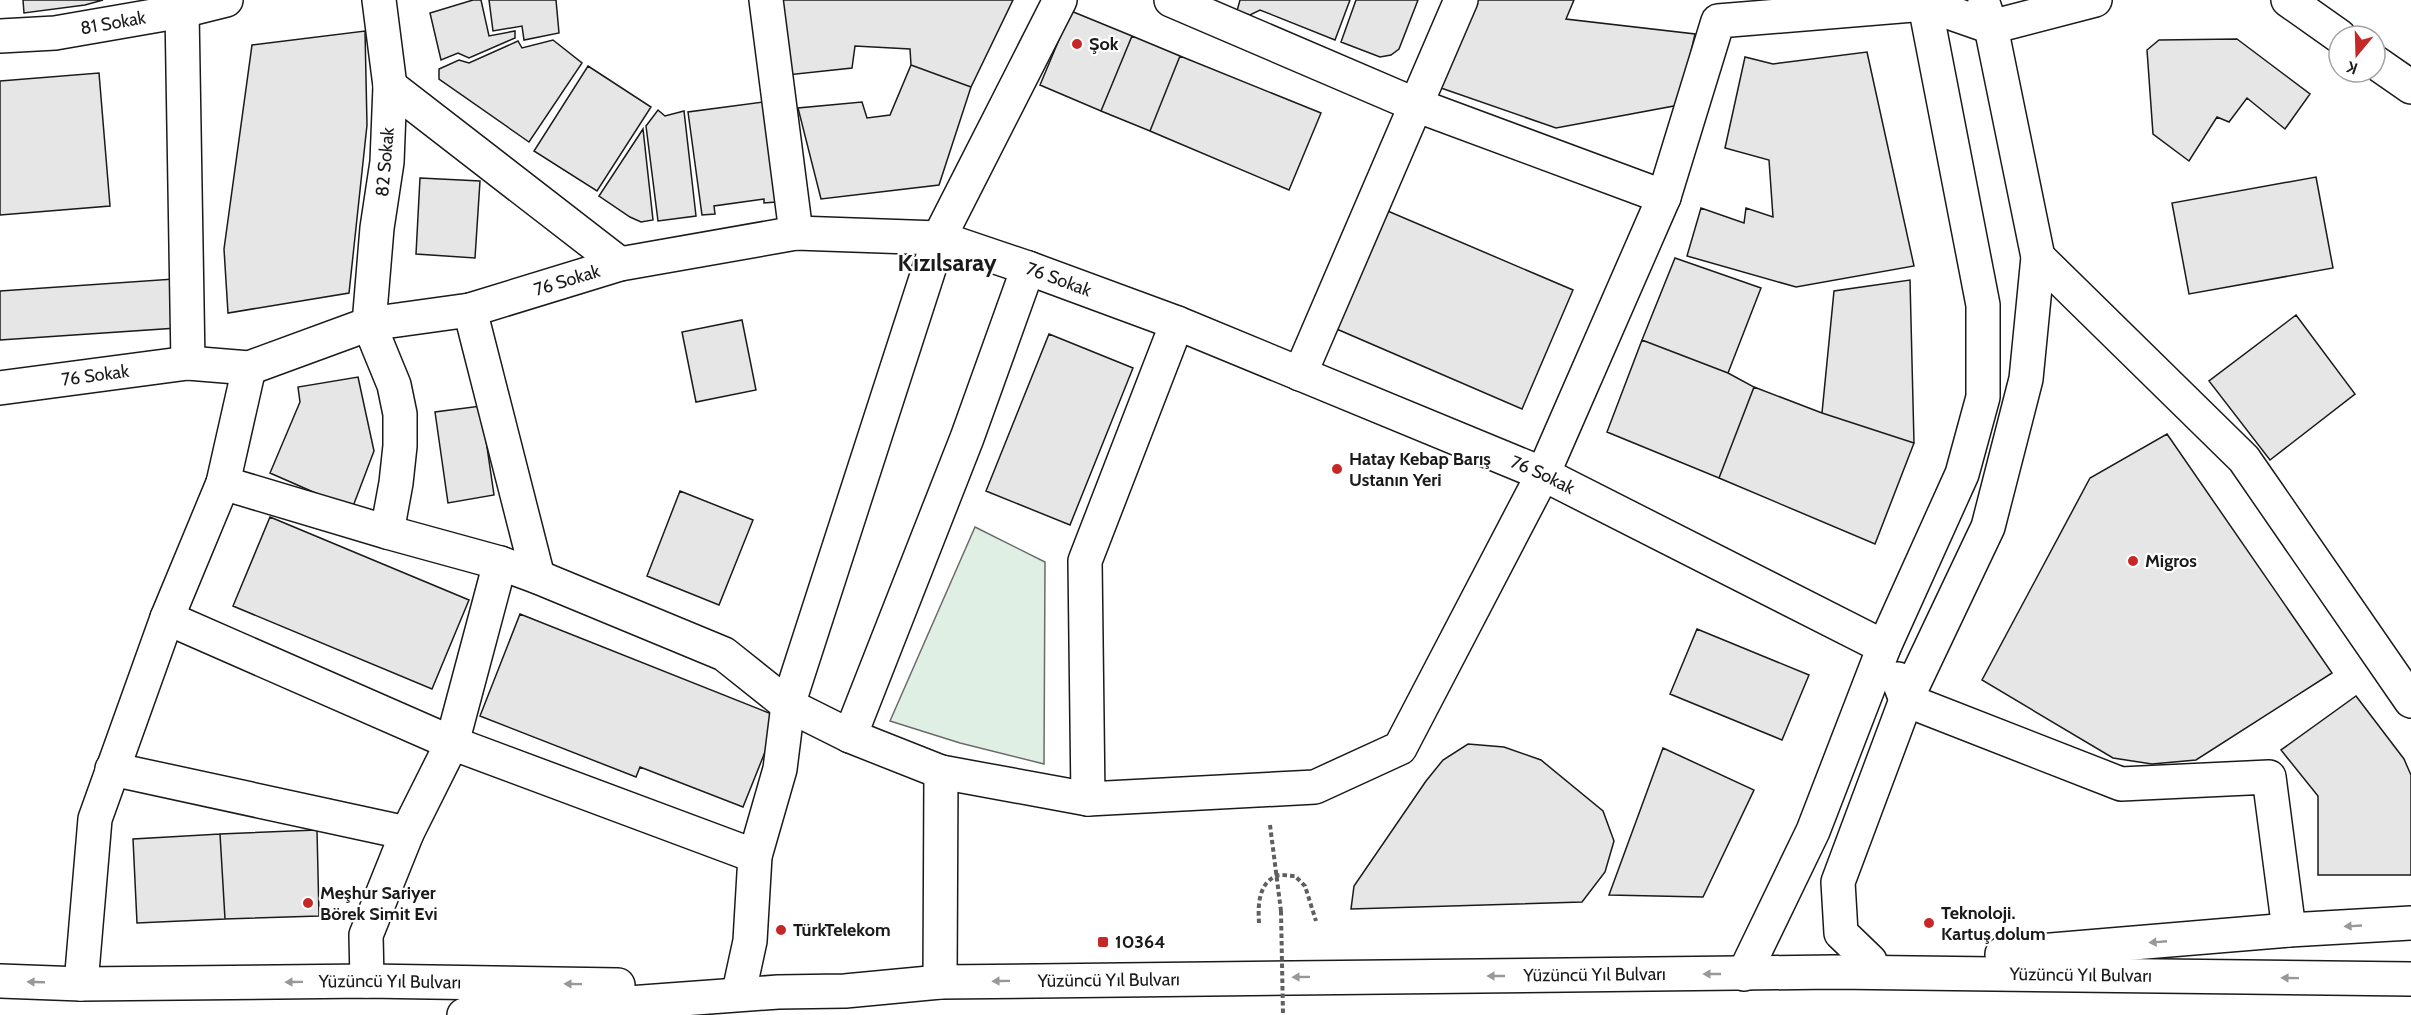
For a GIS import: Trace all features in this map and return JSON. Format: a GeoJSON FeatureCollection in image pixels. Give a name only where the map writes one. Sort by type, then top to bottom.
{"type":"FeatureCollection","features":[{"type":"Feature","properties":{"kind":"street","name":"81 Sokak"},"geometry":{"type":"LineString","coordinates":[[0,36],[55,33],[226,0]]}},
{"type":"Feature","properties":{"kind":"street","name":"82 Sokak"},"geometry":{"type":"LineString","coordinates":[[369,324],[377,228],[387,162],[390,86],[379,0]]}},
{"type":"Feature","properties":{"kind":"street"},"geometry":{"type":"LineString","coordinates":[[766,0],[796,233]]}},
{"type":"Feature","properties":{"kind":"street"},"geometry":{"type":"LineString","coordinates":[[740,987],[750,941],[755,856],[780,769],[788,705],[939,238],[1060,0]]}},
{"type":"Feature","properties":{"kind":"street"},"geometry":{"type":"LineString","coordinates":[[1171,0],[1416,105],[1664,197]]}},
{"type":"Feature","properties":{"kind":"street"},"geometry":{"type":"LineString","coordinates":[[1300,374],[1461,0]]}},
{"type":"Feature","properties":{"kind":"street"},"geometry":{"type":"LineString","coordinates":[[223,483],[500,563],[538,577],[724,654],[788,705],[850,736],[940,772],[1088,799],[1315,787],[1400,748],[1543,474],[1664,197],[1712,10],[1925,2],[1986,14],[2095,0]]}},
{"type":"Feature","properties":{"kind":"street"},"geometry":{"type":"LineString","coordinates":[[2288,0],[2327,28]]}},
{"type":"Feature","properties":{"kind":"street"},"geometry":{"type":"LineString","coordinates":[[1744,974],[1813,831],[1884,647],[1962,474],[1983,396],[1983,305],[1925,2]]}},
{"type":"Feature","properties":{"kind":"street"},"geometry":{"type":"LineString","coordinates":[[182,10],[188,363]]}},
{"type":"Feature","properties":{"kind":"street"},"geometry":{"type":"LineString","coordinates":[[1870,961],[1841,933],[1838,882],[1906,700],[1988,527],[2026,379],[2038,257],[1986,14]]}},
{"type":"Feature","properties":{"kind":"street"},"geometry":{"type":"LineString","coordinates":[[2387,70],[2411,87]]}},
{"type":"Feature","properties":{"kind":"street"},"geometry":{"type":"LineString","coordinates":[[390,86],[620,264]]}},
{"type":"Feature","properties":{"kind":"street","name":"76 Sokak"},"geometry":{"type":"LineString","coordinates":[[0,388],[188,363],[249,368],[369,324],[470,310],[620,264],[796,233],[939,238],[1177,323],[1543,474],[1884,647]]}},
{"type":"Feature","properties":{"kind":"street"},"geometry":{"type":"LineString","coordinates":[[2038,257],[2244,459],[2411,701]]}},
{"type":"Feature","properties":{"kind":"street"},"geometry":{"type":"LineString","coordinates":[[850,736],[963,448],[1028,268]]}},
{"type":"Feature","properties":{"kind":"street"},"geometry":{"type":"LineString","coordinates":[[470,310],[538,577]]}},
{"type":"Feature","properties":{"kind":"street"},"geometry":{"type":"LineString","coordinates":[[1088,799],[1085,561],[1177,323]]}},
{"type":"Feature","properties":{"kind":"street"},"geometry":{"type":"LineString","coordinates":[[369,324],[394,385],[400,414],[400,446],[396,483],[387,532]]}},
{"type":"Feature","properties":{"kind":"street"},"geometry":{"type":"LineString","coordinates":[[81,984],[95,819],[167,618],[223,483],[249,368]]}},
{"type":"Feature","properties":{"kind":"street"},"geometry":{"type":"LineString","coordinates":[[367,981],[366,935],[407,833],[452,743],[500,563]]}},
{"type":"Feature","properties":{"kind":"street"},"geometry":{"type":"LineString","coordinates":[[167,618],[452,743],[755,856]]}},
{"type":"Feature","properties":{"kind":"street"},"geometry":{"type":"LineString","coordinates":[[1884,647],[1906,700],[2121,784],[2270,777],[2289,930]]}},
{"type":"Feature","properties":{"kind":"street"},"geometry":{"type":"LineString","coordinates":[[112,769],[407,833]]}},
{"type":"Feature","properties":{"kind":"street"},"geometry":{"type":"LineString","coordinates":[[940,772],[940,982]]}},
{"type":"Feature","properties":{"kind":"street"},"geometry":{"type":"LineString","coordinates":[[1834,972],[1870,961],[2045,952],[2289,930],[2411,923]]}},
{"type":"Feature","properties":{"kind":"street","name":"Yüzüncü Yıl Bulvarı"},"geometry":{"type":"LineString","coordinates":[[464,1015],[778,992],[845,991],[940,982],[1834,972],[2411,979]]}},
{"type":"Feature","properties":{"kind":"street","name":"Yüzüncü Yıl Bulvarı"},"geometry":{"type":"LineString","coordinates":[[0,981],[81,984],[367,981],[740,987],[778,992]]}},
{"type":"Feature","properties":{"kind":"path"},"geometry":{"type":"LineString","coordinates":[[1264,790],[1281,911],[1283,1015]]}},
{"type":"Feature","properties":{"kind":"path"},"geometry":{"type":"LineString","coordinates":[[1259,922],[1258,906],[1263,886],[1277,876],[1295,876],[1305,886],[1316,921]]}},
{"type":"Feature","properties":{"kind":"green space"},"geometry":{"type":"Polygon","coordinates":[[[975,527],[1045,562],[1044,764],[960,743],[890,721],[975,527]]]}},
{"type":"Feature","properties":{"kind":"building"},"geometry":{"type":"Polygon","coordinates":[[[23,0],[103,0],[85,5],[24,13],[23,0]]]}},
{"type":"Feature","properties":{"kind":"building"},"geometry":{"type":"Polygon","coordinates":[[[473,0],[481,0],[489,36],[515,31],[515,38],[469,58],[458,53],[441,60],[430,13],[473,0]]]}},
{"type":"Feature","properties":{"kind":"building"},"geometry":{"type":"Polygon","coordinates":[[[489,0],[556,0],[559,33],[524,40],[522,26],[493,31],[489,0]]]}},
{"type":"Feature","properties":{"kind":"building"},"geometry":{"type":"Polygon","coordinates":[[[777,0],[1013,0],[971,87],[911,65],[910,49],[855,46],[852,68],[787,75],[777,0]]]}},
{"type":"Feature","properties":{"kind":"building"},"geometry":{"type":"Polygon","coordinates":[[[1240,0],[1350,0],[1335,40],[1260,10],[1250,15],[1237,11],[1240,0]]]}},
{"type":"Feature","properties":{"kind":"building"},"geometry":{"type":"Polygon","coordinates":[[[1356,0],[1418,0],[1399,49],[1391,55],[1380,57],[1341,42],[1356,0]]]}},
{"type":"Feature","properties":{"kind":"building"},"geometry":{"type":"Polygon","coordinates":[[[1476,0],[1574,0],[1566,19],[1695,34],[1679,105],[1556,128],[1441,88],[1476,0]]]}},
{"type":"Feature","properties":{"kind":"building"},"geometry":{"type":"Polygon","coordinates":[[[1071,11],[1132,36],[1101,111],[1040,85],[1071,11]]]}},
{"type":"Feature","properties":{"kind":"building"},"geometry":{"type":"Polygon","coordinates":[[[365,31],[367,125],[349,293],[228,313],[224,249],[252,45],[365,31]]]}},
{"type":"Feature","properties":{"kind":"building"},"geometry":{"type":"Polygon","coordinates":[[[1132,36],[1180,56],[1150,131],[1101,111],[1132,36]]]}},
{"type":"Feature","properties":{"kind":"building"},"geometry":{"type":"Polygon","coordinates":[[[2237,39],[2310,94],[2285,129],[2247,98],[2229,122],[2217,117],[2189,161],[2153,134],[2147,50],[2159,40],[2237,39]]]}},
{"type":"Feature","properties":{"kind":"building"},"geometry":{"type":"Polygon","coordinates":[[[553,40],[582,63],[529,142],[439,79],[439,69],[459,60],[469,63],[518,41],[522,48],[553,40]]]}},
{"type":"Feature","properties":{"kind":"building"},"geometry":{"type":"Polygon","coordinates":[[[1867,52],[1914,266],[1796,287],[1687,256],[1701,208],[1744,223],[1746,208],[1773,217],[1769,160],[1725,148],[1745,57],[1773,64],[1867,52]]]}},
{"type":"Feature","properties":{"kind":"building"},"geometry":{"type":"Polygon","coordinates":[[[1180,56],[1321,113],[1289,190],[1150,131],[1180,56]]]}},
{"type":"Feature","properties":{"kind":"building"},"geometry":{"type":"Polygon","coordinates":[[[911,65],[971,87],[939,185],[821,199],[798,108],[862,102],[867,118],[890,115],[911,65]]]}},
{"type":"Feature","properties":{"kind":"building"},"geometry":{"type":"Polygon","coordinates":[[[588,66],[651,107],[597,191],[534,151],[588,66]]]}},
{"type":"Feature","properties":{"kind":"building"},"geometry":{"type":"Polygon","coordinates":[[[99,73],[110,206],[0,215],[0,81],[99,73]]]}},
{"type":"Feature","properties":{"kind":"building"},"geometry":{"type":"Polygon","coordinates":[[[763,102],[776,202],[764,203],[764,199],[714,206],[715,214],[702,215],[688,112],[763,102]]]}},
{"type":"Feature","properties":{"kind":"building"},"geometry":{"type":"Polygon","coordinates":[[[658,110],[665,116],[684,111],[696,216],[658,221],[646,126],[658,110]]]}},
{"type":"Feature","properties":{"kind":"building"},"geometry":{"type":"Polygon","coordinates":[[[643,129],[653,220],[641,222],[599,196],[643,129]]]}},
{"type":"Feature","properties":{"kind":"building"},"geometry":{"type":"Polygon","coordinates":[[[2316,177],[2333,268],[2189,294],[2172,203],[2316,177]]]}},
{"type":"Feature","properties":{"kind":"building"},"geometry":{"type":"Polygon","coordinates":[[[420,178],[480,181],[475,258],[416,254],[420,178]]]}},
{"type":"Feature","properties":{"kind":"building"},"geometry":{"type":"Polygon","coordinates":[[[1383,209],[1573,290],[1522,409],[1332,327],[1383,209]]]}},
{"type":"Feature","properties":{"kind":"building"},"geometry":{"type":"Polygon","coordinates":[[[1675,258],[1761,288],[1728,373],[1642,340],[1675,258]]]}},
{"type":"Feature","properties":{"kind":"building"},"geometry":{"type":"Polygon","coordinates":[[[174,279],[177,328],[0,340],[0,291],[174,279]]]}},
{"type":"Feature","properties":{"kind":"building"},"geometry":{"type":"Polygon","coordinates":[[[1910,280],[1914,443],[1822,413],[1834,291],[1910,280]]]}},
{"type":"Feature","properties":{"kind":"building"},"geometry":{"type":"Polygon","coordinates":[[[2296,315],[2355,394],[2270,460],[2209,381],[2296,315]]]}},
{"type":"Feature","properties":{"kind":"building"},"geometry":{"type":"Polygon","coordinates":[[[742,320],[756,390],[696,402],[682,332],[742,320]]]}},
{"type":"Feature","properties":{"kind":"building"},"geometry":{"type":"Polygon","coordinates":[[[1049,334],[1133,368],[1070,525],[986,491],[1049,334]]]}},
{"type":"Feature","properties":{"kind":"building"},"geometry":{"type":"Polygon","coordinates":[[[1642,340],[1728,373],[1754,387],[1719,478],[1607,432],[1642,340]]]}},
{"type":"Feature","properties":{"kind":"building"},"geometry":{"type":"Polygon","coordinates":[[[358,377],[374,451],[352,509],[270,473],[300,402],[298,387],[358,377]]]}},
{"type":"Feature","properties":{"kind":"building"},"geometry":{"type":"Polygon","coordinates":[[[1754,387],[1822,413],[1914,443],[1875,544],[1719,478],[1754,387]]]}},
{"type":"Feature","properties":{"kind":"building"},"geometry":{"type":"Polygon","coordinates":[[[481,406],[494,495],[448,503],[435,412],[481,406]]]}},
{"type":"Feature","properties":{"kind":"building"},"geometry":{"type":"Polygon","coordinates":[[[2167,434],[2332,673],[2196,760],[2152,764],[2113,758],[1982,680],[2090,478],[2167,434]]]}},
{"type":"Feature","properties":{"kind":"building"},"geometry":{"type":"Polygon","coordinates":[[[680,491],[753,520],[719,605],[647,576],[680,491]]]}},
{"type":"Feature","properties":{"kind":"building"},"geometry":{"type":"Polygon","coordinates":[[[270,517],[469,600],[432,689],[233,606],[270,517]]]}},
{"type":"Feature","properties":{"kind":"building"},"geometry":{"type":"Polygon","coordinates":[[[520,614],[779,717],[743,807],[640,767],[636,777],[480,716],[520,614]]]}},
{"type":"Feature","properties":{"kind":"building"},"geometry":{"type":"Polygon","coordinates":[[[1697,629],[1809,675],[1782,740],[1670,694],[1697,629]]]}},
{"type":"Feature","properties":{"kind":"building"},"geometry":{"type":"Polygon","coordinates":[[[2356,696],[2404,759],[2411,775],[2411,875],[2318,875],[2318,796],[2281,750],[2356,696]]]}},
{"type":"Feature","properties":{"kind":"building"},"geometry":{"type":"Polygon","coordinates":[[[1468,744],[1504,747],[1541,760],[1603,811],[1614,841],[1605,872],[1582,902],[1351,909],[1354,886],[1426,781],[1443,760],[1468,744]]]}},
{"type":"Feature","properties":{"kind":"building"},"geometry":{"type":"Polygon","coordinates":[[[1663,748],[1754,790],[1703,897],[1609,895],[1663,748]]]}},
{"type":"Feature","properties":{"kind":"building"},"geometry":{"type":"Polygon","coordinates":[[[317,830],[319,916],[225,919],[220,834],[317,830]]]}},
{"type":"Feature","properties":{"kind":"building"},"geometry":{"type":"Polygon","coordinates":[[[220,834],[225,919],[137,923],[133,839],[220,834]]]}},
{"type":"Feature","properties":{"kind":"place","name":"Şok"},"geometry":{"type":"Point","coordinates":[1077,44]}},
{"type":"Feature","properties":{"kind":"place","name":"Hatay Kebap Barış Ustanın Yeri"},"geometry":{"type":"Point","coordinates":[1337,469]}},
{"type":"Feature","properties":{"kind":"place","name":"Migros"},"geometry":{"type":"Point","coordinates":[2133,561]}},
{"type":"Feature","properties":{"kind":"place","name":"Meşhur Sariyer Börek Si̇mi̇t Evi̇"},"geometry":{"type":"Point","coordinates":[308,903]}},
{"type":"Feature","properties":{"kind":"place","name":"Teknoloji. Kartuş dolum"},"geometry":{"type":"Point","coordinates":[1929,923]}},
{"type":"Feature","properties":{"kind":"place","name":"TürkTelekom"},"geometry":{"type":"Point","coordinates":[781,930]}},
{"type":"Feature","properties":{"kind":"place","name":"10364"},"geometry":{"type":"Point","coordinates":[1103,942]}},
{"type":"Feature","properties":{"kind":"district","name":"Kızılsaray"},"geometry":{"type":"Point","coordinates":[947,262]}}]}
